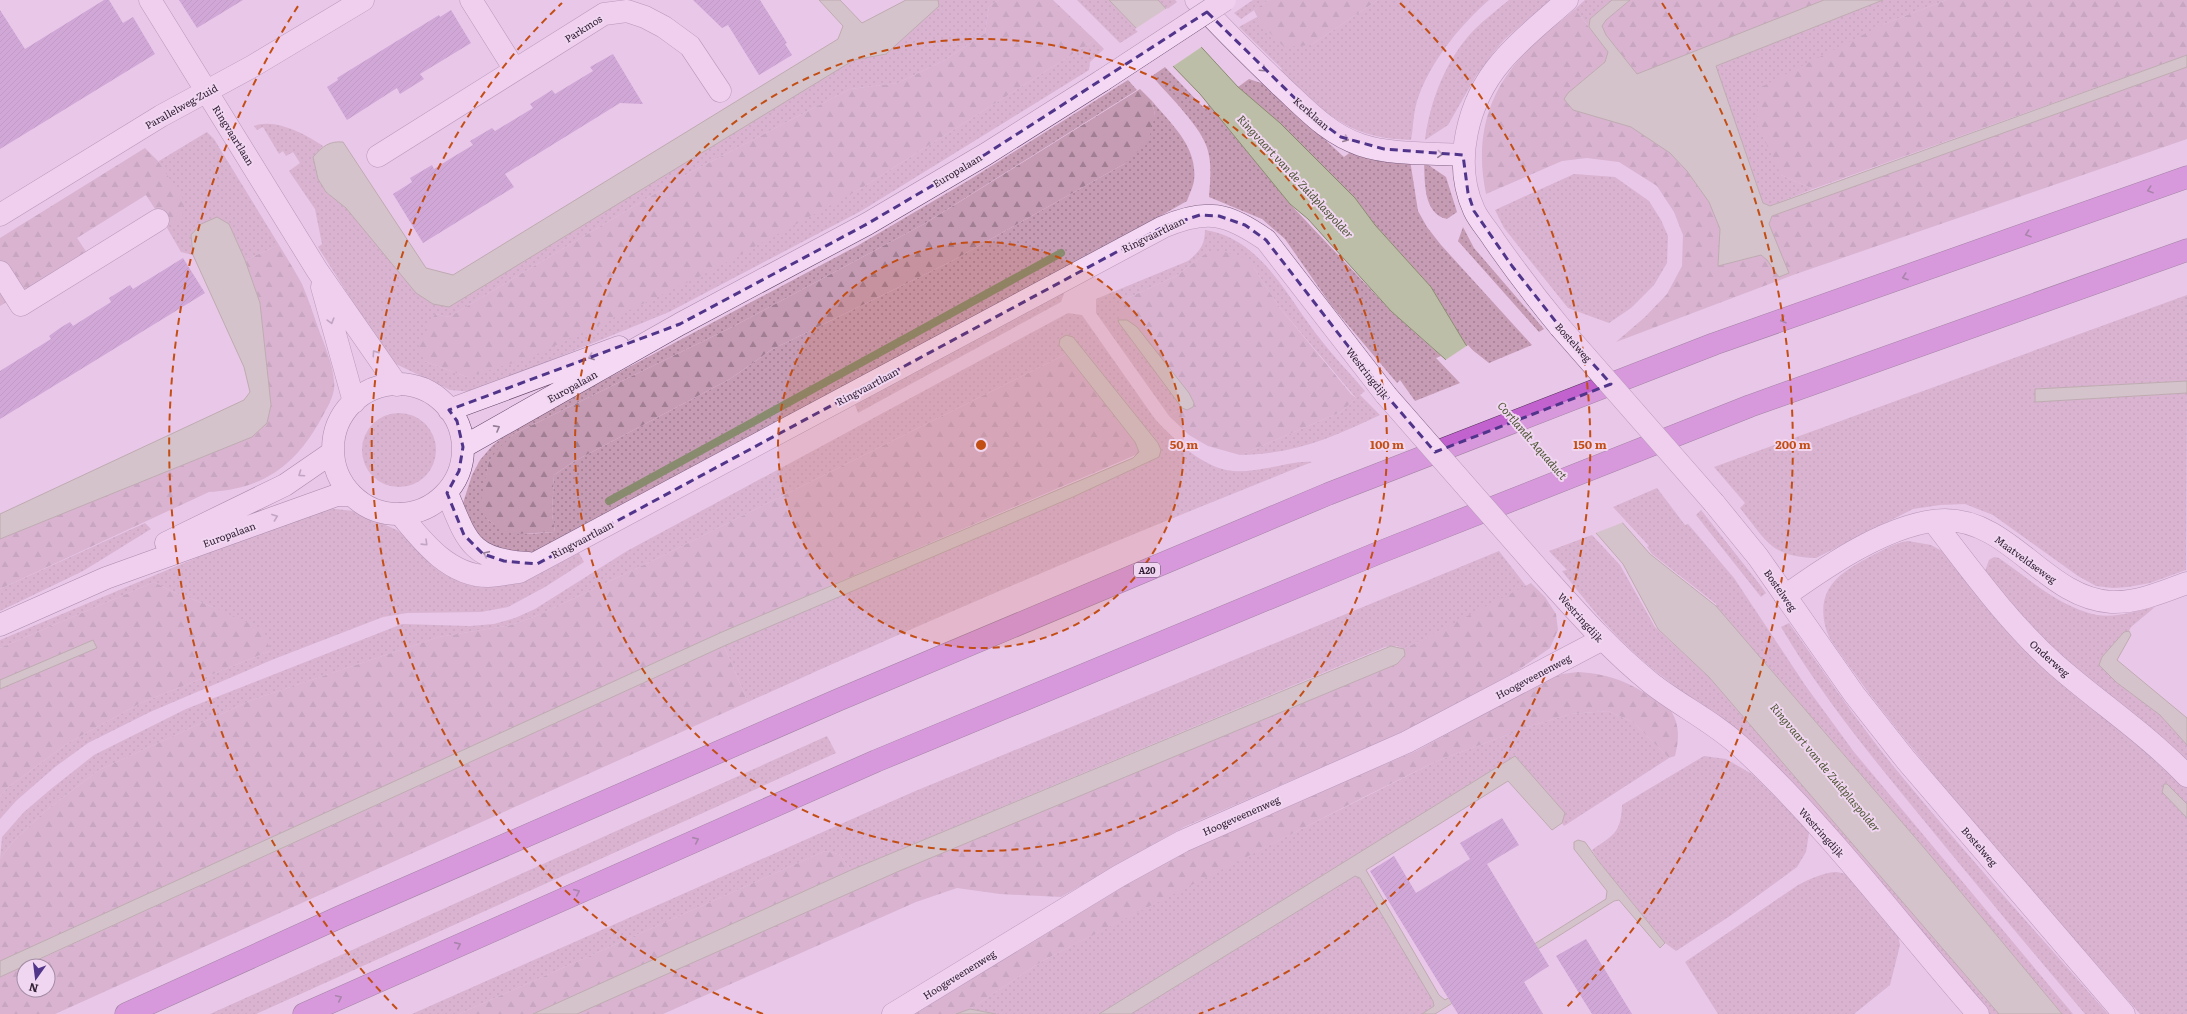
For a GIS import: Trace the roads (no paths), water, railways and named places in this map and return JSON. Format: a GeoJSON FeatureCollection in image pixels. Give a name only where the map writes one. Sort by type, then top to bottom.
{"type":"FeatureCollection","features":[{"type":"Feature","properties":{"kind":"highway","name":"A20"},"geometry":{"type":"LineString","coordinates":[[126,1014],[342,916],[838,700],[1328,494],[1714,344],[2187,177]]}},
{"type":"Feature","properties":{"kind":"highway"},"geometry":{"type":"LineString","coordinates":[[304,1014],[876,761],[1371,556],[1750,406],[2187,250]]}},
{"type":"Feature","properties":{"kind":"street","name":"Ringvaartlaan"},"geometry":{"type":"LineString","coordinates":[[150,0],[317,270],[397,385]]}},
{"type":"Feature","properties":{"kind":"street","name":"Parallelweg-Zuid"},"geometry":{"type":"LineString","coordinates":[[0,215],[161,116],[207,92],[363,0]]}},
{"type":"Feature","properties":{"kind":"street"},"geometry":{"type":"LineString","coordinates":[[471,0],[515,70]]}},
{"type":"Feature","properties":{"kind":"street","name":"Kerklaan"},"geometry":{"type":"LineString","coordinates":[[1196,0],[1235,42],[1314,117],[1341,137],[1362,145],[1384,149],[1463,155]]}},
{"type":"Feature","properties":{"kind":"street","name":"Europalaan"},"geometry":{"type":"LineString","coordinates":[[463,447],[680,324],[867,224],[986,154],[1103,80],[1224,0]]}},
{"type":"Feature","properties":{"kind":"street"},"geometry":{"type":"LineString","coordinates":[[1463,155],[1473,110],[1483,88],[1496,69],[1528,35],[1567,0]]}},
{"type":"Feature","properties":{"kind":"street","name":"Parkmos"},"geometry":{"type":"LineString","coordinates":[[378,156],[604,14],[627,11],[646,17],[664,27],[690,46],[720,91]]}},
{"type":"Feature","properties":{"kind":"street","name":"Bostelweg"},"geometry":{"type":"LineString","coordinates":[[1463,155],[1468,193],[1474,211],[1512,266],[1560,327],[1740,533],[1854,694],[1906,760],[2124,1014]]}},
{"type":"Feature","properties":{"kind":"street","name":"Ringvaartlaan"},"geometry":{"type":"LineString","coordinates":[[400,514],[419,537],[441,559],[456,568],[473,574],[488,576],[519,572],[537,564],[1163,227],[1200,215]]}},
{"type":"Feature","properties":{"kind":"street","name":"Westringdijk"},"geometry":{"type":"LineString","coordinates":[[1200,215],[1219,216],[1245,226],[1266,240],[1386,395],[1602,640],[1652,684],[1741,747],[1768,772],[1836,847],[1978,1014]]}},
{"type":"Feature","properties":{"kind":"street"},"geometry":{"type":"LineString","coordinates":[[0,272],[20,305],[158,220]]}},
{"type":"Feature","properties":{"kind":"street","name":"Ringvaartlaan"},"geometry":{"type":"LineString","coordinates":[[317,270],[354,402]]}},
{"type":"Feature","properties":{"kind":"street","name":"Europalaan"},"geometry":{"type":"LineString","coordinates":[[449,410],[680,324]]}},
{"type":"Feature","properties":{"kind":"street"},"geometry":{"type":"LineString","coordinates":[[397,385],[409,385],[432,394],[449,410],[457,421],[463,447],[460,471],[447,492],[437,502],[426,508],[400,514],[374,509],[352,495],[339,475],[333,452],[338,425],[354,402],[374,390],[397,385]]}},
{"type":"Feature","properties":{"kind":"street","name":"Europalaan"},"geometry":{"type":"LineString","coordinates":[[106,578],[160,546],[284,485],[333,452]]}},
{"type":"Feature","properties":{"kind":"street"},"geometry":{"type":"LineString","coordinates":[[447,492],[464,535],[472,546],[483,554],[504,561],[537,564]]}},
{"type":"Feature","properties":{"kind":"street","name":"Europalaan"},"geometry":{"type":"LineString","coordinates":[[0,626],[106,578],[337,495],[352,495]]}},
{"type":"Feature","properties":{"kind":"street","name":"Maatveldseweg"},"geometry":{"type":"LineString","coordinates":[[1785,596],[1828,566],[1883,537],[1907,528],[1933,521],[1956,521],[1981,529],[2006,543],[2074,592],[2098,600],[2110,602],[2136,599],[2187,583]]}},
{"type":"Feature","properties":{"kind":"street","name":"Onderweg"},"geometry":{"type":"LineString","coordinates":[[1933,521],[1995,600],[2031,641],[2074,680],[2156,746],[2187,776]]}},
{"type":"Feature","properties":{"kind":"street","name":"Hoogeveenenweg"},"geometry":{"type":"LineString","coordinates":[[893,1014],[1119,876],[1183,841],[1407,742],[1602,640]]}},
{"type":"Feature","properties":{"kind":"water"},"geometry":{"type":"Polygon","coordinates":[[[819,0],[840,0],[862,23],[906,0],[938,0],[939,6],[886,54],[854,60],[449,307],[433,304],[416,293],[346,208],[326,192],[318,179],[313,157],[330,143],[343,142],[426,268],[453,275],[838,39],[843,26],[819,0]]]}},
{"type":"Feature","properties":{"kind":"water"},"geometry":{"type":"Polygon","coordinates":[[[1109,0],[1158,0],[1238,87],[1280,123],[1355,198],[1375,225],[1431,287],[1466,345],[1650,554],[1716,606],[1925,849],[2062,1014],[1999,1014],[1709,677],[1658,629],[1623,564],[1445,359],[1391,311],[1308,219],[1290,204],[1200,94],[1109,0]]]}},
{"type":"Feature","properties":{"kind":"water"},"geometry":{"type":"Polygon","coordinates":[[[1612,0],[1630,0],[1606,20],[1602,26],[1606,35],[1637,74],[1824,0],[1883,0],[1716,66],[1763,203],[1770,206],[2187,55],[2187,67],[1772,216],[1769,224],[1789,273],[1779,277],[1767,260],[1761,255],[1718,266],[1720,229],[1709,202],[1687,171],[1670,153],[1631,127],[1573,110],[1564,99],[1568,93],[1605,62],[1608,52],[1589,27],[1590,19],[1612,0]]]}},
{"type":"Feature","properties":{"kind":"water"},"geometry":{"type":"Polygon","coordinates":[[[217,217],[229,224],[245,260],[260,303],[271,405],[267,423],[252,437],[0,539],[0,514],[244,400],[250,392],[244,367],[193,255],[191,235],[201,224],[217,217]]]}},
{"type":"Feature","properties":{"kind":"water"},"geometry":{"type":"Polygon","coordinates":[[[1118,320],[1127,320],[1137,327],[1189,393],[1194,403],[1193,407],[1187,410],[1182,408],[1118,320]]]}},
{"type":"Feature","properties":{"kind":"water"},"geometry":{"type":"Polygon","coordinates":[[[1066,335],[1073,337],[1158,443],[1161,450],[1159,457],[1073,497],[724,646],[42,958],[16,958],[16,970],[0,977],[0,961],[722,632],[1133,458],[1139,452],[1135,442],[1059,345],[1060,339],[1066,335]]]}},
{"type":"Feature","properties":{"kind":"water"},"geometry":{"type":"Polygon","coordinates":[[[2187,381],[2187,393],[2035,402],[2035,389],[2187,381]]]}},
{"type":"Feature","properties":{"kind":"water"},"geometry":{"type":"Polygon","coordinates":[[[2129,631],[2131,635],[2117,660],[2187,718],[2187,745],[2160,715],[2116,682],[2099,665],[2102,657],[2124,632],[2129,631]]]}},
{"type":"Feature","properties":{"kind":"water"},"geometry":{"type":"Polygon","coordinates":[[[93,640],[97,648],[0,689],[0,680],[93,640]]]}},
{"type":"Feature","properties":{"kind":"water"},"geometry":{"type":"Polygon","coordinates":[[[1391,646],[1404,649],[1405,655],[1397,664],[897,872],[577,1014],[533,1014],[851,870],[1391,646]]]}},
{"type":"Feature","properties":{"kind":"water"},"geometry":{"type":"Polygon","coordinates":[[[1515,756],[1565,813],[1562,823],[1552,830],[1508,781],[1366,870],[1439,995],[1445,1000],[1606,899],[1607,891],[1574,849],[1574,842],[1578,840],[1585,842],[1600,863],[1665,943],[1660,948],[1619,900],[1614,901],[1435,1014],[1422,1014],[1434,1006],[1433,1001],[1360,878],[1355,876],[1131,1014],[1099,1014],[1515,756]]]}},
{"type":"Feature","properties":{"kind":"water"},"geometry":{"type":"Polygon","coordinates":[[[2164,784],[2167,784],[2187,804],[2187,818],[2162,792],[2164,784]]]}},
{"type":"Feature","properties":{"kind":"water"},"geometry":{"type":"Polygon","coordinates":[[[970,1009],[996,1014],[956,1014],[970,1009]]]}},
{"type":"Feature","properties":{"kind":"waterway"},"geometry":{"type":"LineString","coordinates":[[609,501],[1061,253]]}},
{"type":"Feature","properties":{"kind":"water label","name":"Ringvaart van de Zuidplaspolder"},"geometry":{"type":"Point","coordinates":[1296,176]}},
{"type":"Feature","properties":{"kind":"water label","name":"Cortlandt Aquaduct"},"geometry":{"type":"Point","coordinates":[1533,440]}},
{"type":"Feature","properties":{"kind":"water label","name":"Ringvaart van de Zuidplaspolder"},"geometry":{"type":"Point","coordinates":[1826,767]}}]}
